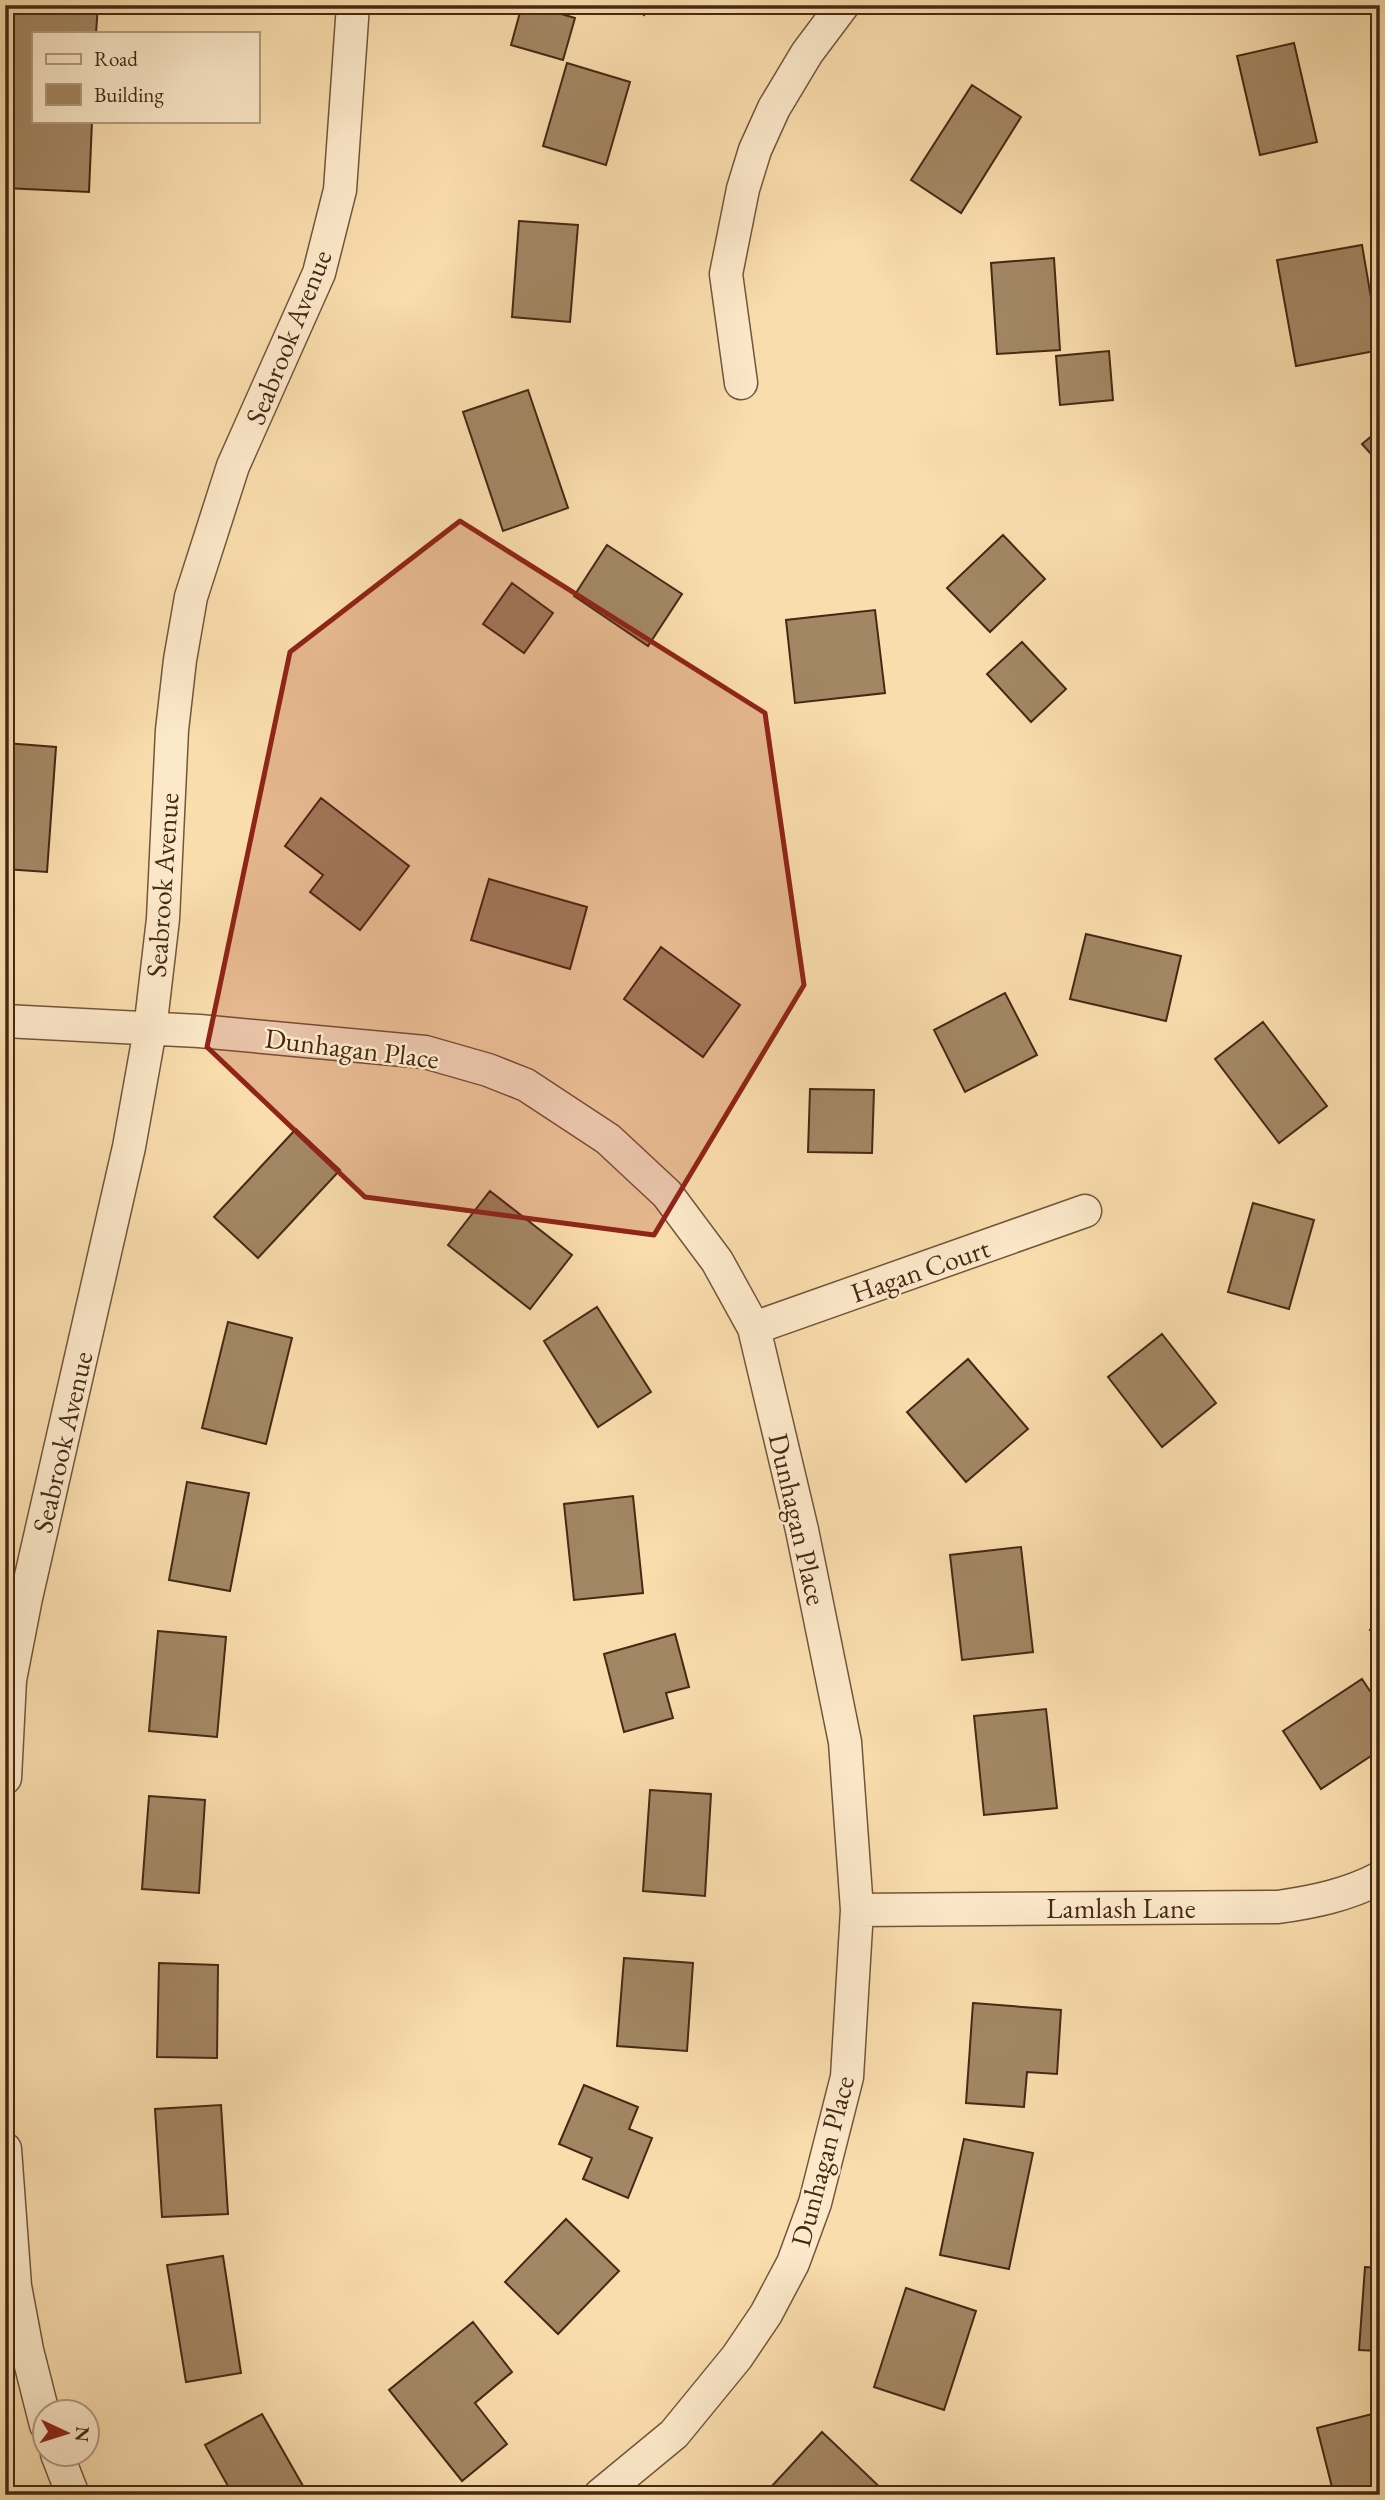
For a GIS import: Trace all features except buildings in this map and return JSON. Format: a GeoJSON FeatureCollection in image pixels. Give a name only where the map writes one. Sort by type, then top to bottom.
{"type":"FeatureCollection","features":[{"type":"Feature","properties":{"kind":"street","name":"Seabrook Avenue"},"geometry":{"type":"LineString","coordinates":[[5,1778],[8,1680],[127,1154],[150,1030],[163,919],[172,730],[191,597],[233,466],[319,273],[340,190],[353,5]]}},
{"type":"Feature","properties":{"kind":"street"},"geometry":{"type":"LineString","coordinates":[[741,383],[726,274],[743,189],[755,150],[774,108],[807,53],[843,5]]}},
{"type":"Feature","properties":{"kind":"street","name":"Dunhagan Place"},"geometry":{"type":"LineString","coordinates":[[5,1021],[199,1031],[425,1052],[488,1070],[526,1085],[608,1139],[667,1194],[717,1261],[754,1328],[802,1530],[845,1742],[857,1910],[848,2077],[815,2203],[793,2263],[766,2314],[706,2396],[674,2434],[600,2495]]}},
{"type":"Feature","properties":{"kind":"street","name":"Hagan Court"},"geometry":{"type":"LineString","coordinates":[[754,1328],[1085,1211]]}},
{"type":"Feature","properties":{"kind":"street","name":"Lamlash Lane"},"geometry":{"type":"LineString","coordinates":[[857,1910],[1278,1907],[1321,1900],[1365,1886],[1380,1878]]}},
{"type":"Feature","properties":{"kind":"street"},"geometry":{"type":"LineString","coordinates":[[5,2149],[15,2286],[39,2398]]}},
{"type":"Feature","properties":{"kind":"street"},"geometry":{"type":"LineString","coordinates":[[62,2468],[73,2495]]}},
{"type":"Feature","properties":{"kind":"highlighted area"},"geometry":{"type":"Polygon","coordinates":[[[460,521],[765,713],[804,985],[654,1235],[365,1197],[207,1047],[290,652],[460,521]]]}}]}
